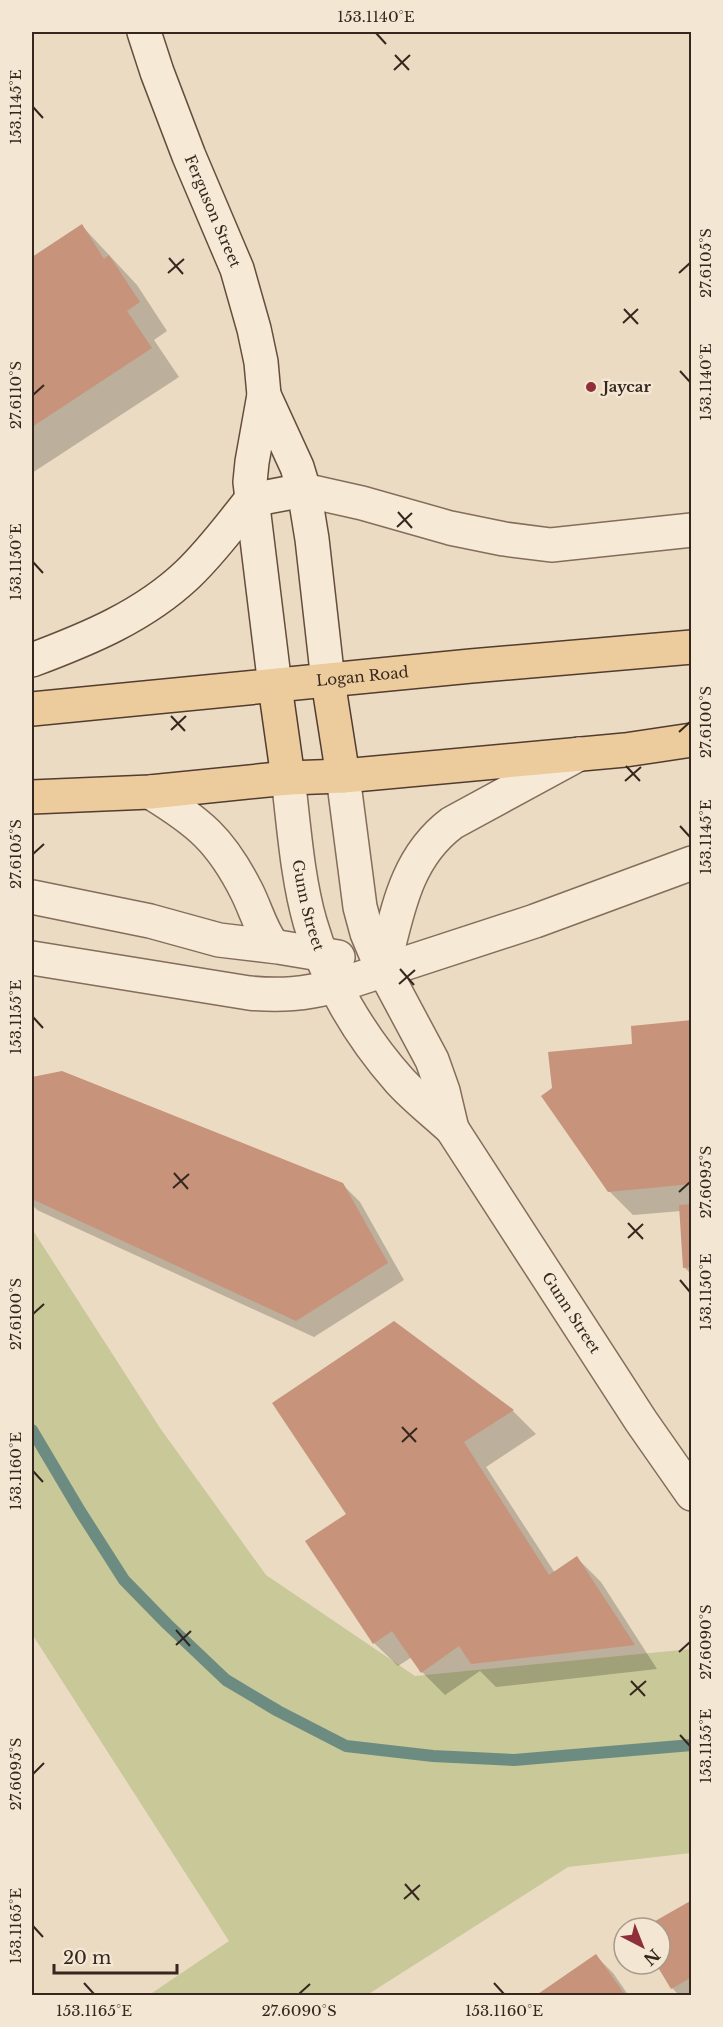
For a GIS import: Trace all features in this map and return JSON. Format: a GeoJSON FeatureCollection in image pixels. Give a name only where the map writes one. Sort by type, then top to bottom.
{"type":"FeatureCollection","features":[{"type":"Feature","properties":{"kind":"main road","name":"Logan Road"},"geometry":{"type":"LineString","coordinates":[[32,709],[692,647]]}},
{"type":"Feature","properties":{"kind":"main road"},"geometry":{"type":"LineString","coordinates":[[328,681],[343,776]]}},
{"type":"Feature","properties":{"kind":"main road"},"geometry":{"type":"LineString","coordinates":[[275,686],[288,778]]}},
{"type":"Feature","properties":{"kind":"main road"},"geometry":{"type":"LineString","coordinates":[[32,797],[150,792],[288,778],[343,776],[625,750],[692,740]]}},
{"type":"Feature","properties":{"kind":"street","name":"Ferguson Street"},"geometry":{"type":"LineString","coordinates":[[144,32],[189,156],[237,269],[261,362],[264,395],[252,462],[251,500],[275,686]]}},
{"type":"Feature","properties":{"kind":"street","name":"Ferguson Street"},"geometry":{"type":"LineString","coordinates":[[264,395],[297,467],[304,490],[312,539],[328,681]]}},
{"type":"Feature","properties":{"kind":"street"},"geometry":{"type":"LineString","coordinates":[[32,660],[114,626],[163,595],[197,565],[251,500],[304,490],[362,503],[450,528],[504,539],[551,545],[692,530]]}},
{"type":"Feature","properties":{"kind":"street"},"geometry":{"type":"LineString","coordinates":[[383,969],[408,878],[436,836],[452,823],[579,753]]}},
{"type":"Feature","properties":{"kind":"street","name":"Gunn Street"},"geometry":{"type":"LineString","coordinates":[[343,776],[360,907],[372,946],[432,1060],[443,1091],[452,1129]]}},
{"type":"Feature","properties":{"kind":"street","name":"Gunn Street"},"geometry":{"type":"LineString","coordinates":[[288,778],[307,908],[321,954],[336,986],[381,1058],[417,1098],[452,1129],[634,1411],[692,1494]]}},
{"type":"Feature","properties":{"kind":"street"},"geometry":{"type":"LineString","coordinates":[[150,792],[193,821],[219,845],[236,869],[273,946]]}},
{"type":"Feature","properties":{"kind":"street"},"geometry":{"type":"LineString","coordinates":[[32,958],[249,993],[284,996],[308,993],[535,921],[692,863]]}},
{"type":"Feature","properties":{"kind":"street"},"geometry":{"type":"LineString","coordinates":[[32,897],[150,921],[219,940],[321,954],[383,969]]}},
{"type":"Feature","properties":{"kind":"green space"},"geometry":{"type":"Polygon","coordinates":[[[32,1229],[160,1428],[266,1575],[415,1676],[691,1649],[691,1853],[568,1867],[367,1995],[149,1995],[229,1941],[32,1634],[32,1229]]]}},
{"type":"Feature","properties":{"kind":"building"},"geometry":{"type":"Polygon","coordinates":[[[82,224],[104,259],[109,255],[140,302],[127,311],[152,348],[32,427],[32,257],[82,224]]]}},
{"type":"Feature","properties":{"kind":"building"},"geometry":{"type":"Polygon","coordinates":[[[692,1020],[692,1184],[608,1192],[541,1096],[552,1088],[548,1052],[632,1044],[631,1026],[692,1020]]]}},
{"type":"Feature","properties":{"kind":"building"},"geometry":{"type":"Polygon","coordinates":[[[62,1071],[343,1183],[388,1263],[296,1321],[32,1199],[32,1077],[62,1071]]]}},
{"type":"Feature","properties":{"kind":"building"},"geometry":{"type":"Polygon","coordinates":[[[692,1204],[692,1267],[683,1268],[679,1205],[692,1204]]]}},
{"type":"Feature","properties":{"kind":"building"},"geometry":{"type":"Polygon","coordinates":[[[394,1321],[514,1410],[464,1442],[549,1575],[577,1556],[635,1645],[471,1664],[459,1646],[421,1673],[392,1631],[373,1644],[305,1541],[346,1514],[272,1403],[394,1321]]]}},
{"type":"Feature","properties":{"kind":"building"},"geometry":{"type":"Polygon","coordinates":[[[692,1900],[692,1977],[671,1989],[663,1976],[672,1976],[672,1916],[664,1916],[692,1900]]]}},
{"type":"Feature","properties":{"kind":"building"},"geometry":{"type":"Polygon","coordinates":[[[596,1954],[626,1996],[535,1996],[596,1954]]]}},
{"type":"Feature","properties":{"kind":"waterway"},"geometry":{"type":"LineString","coordinates":[[32,1430],[124,1580],[167,1624],[226,1680],[278,1711],[346,1746],[433,1756],[514,1760],[692,1745]]}},
{"type":"Feature","properties":{"kind":"place","name":"Jaycar"},"geometry":{"type":"Point","coordinates":[591,387]}}]}
